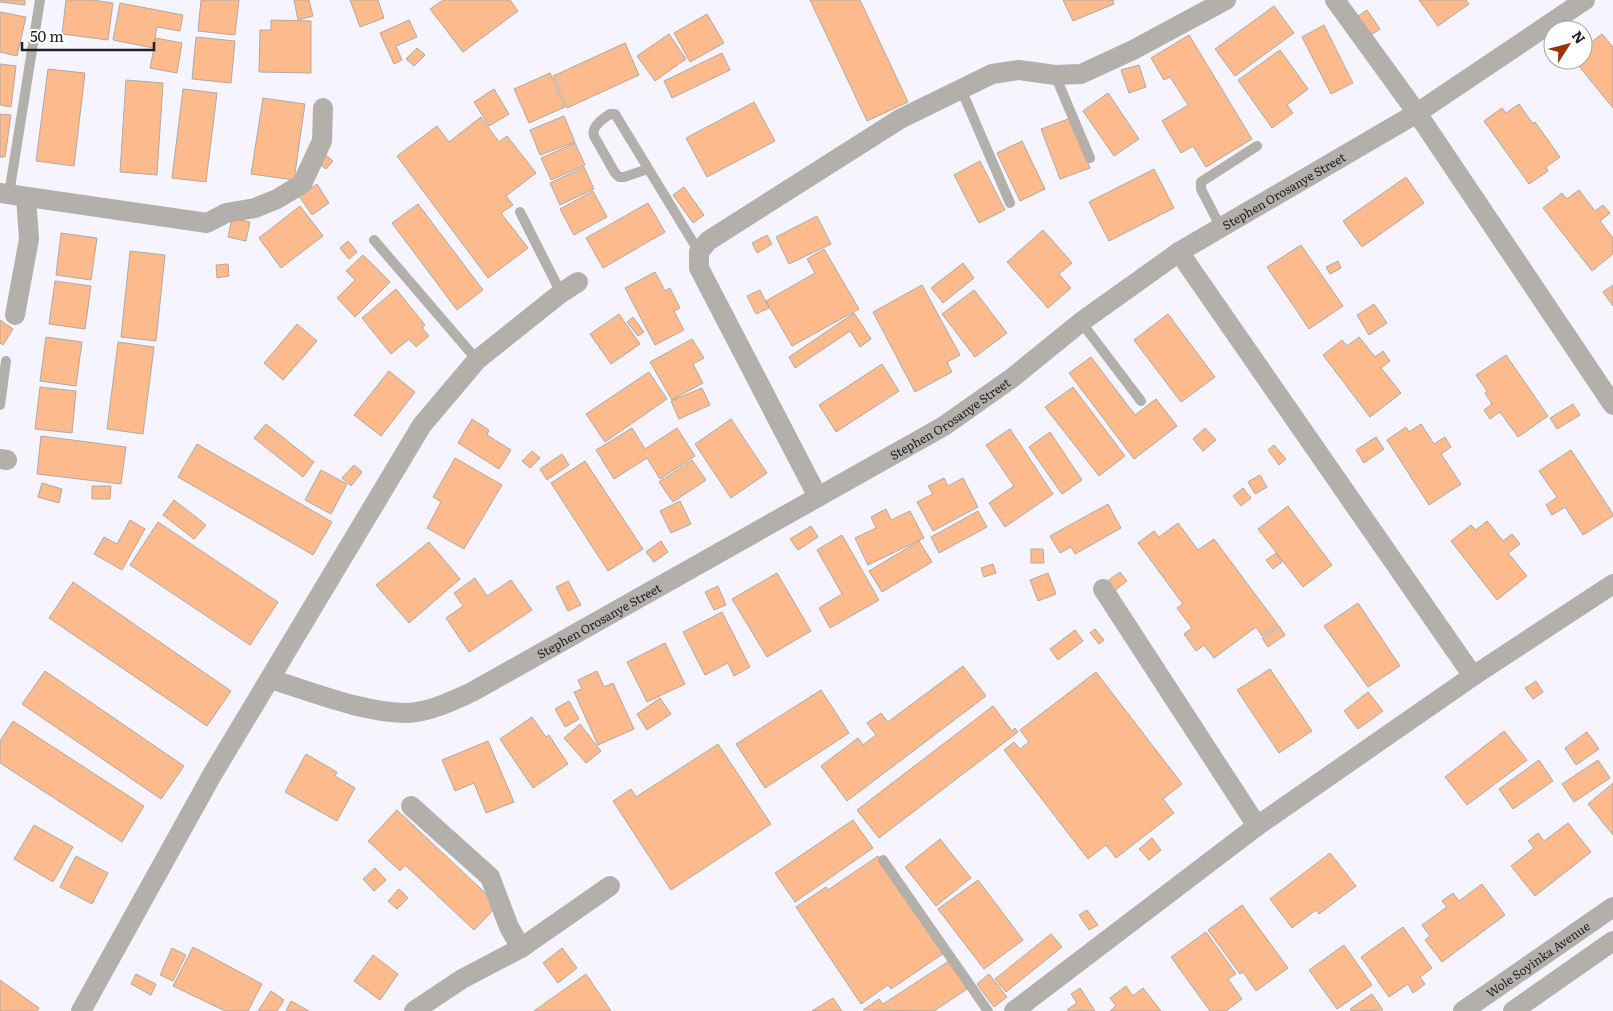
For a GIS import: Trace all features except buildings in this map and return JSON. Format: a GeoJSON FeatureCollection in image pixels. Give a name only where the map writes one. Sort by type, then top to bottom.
{"type":"FeatureCollection","features":[{"type":"Feature","properties":{"kind":"street"},"geometry":{"type":"LineString","coordinates":[[818,497],[700,268],[699,252],[708,241],[900,119],[992,74],[1019,70],[1056,75],[1081,74],[1133,50],[1226,0]]}},
{"type":"Feature","properties":{"kind":"street"},"geometry":{"type":"LineString","coordinates":[[1334,0],[1417,113],[1613,405]]}},
{"type":"Feature","properties":{"kind":"street","name":"Stephen Orosanye Street"},"geometry":{"type":"LineString","coordinates":[[270,679],[361,707],[408,713],[439,706],[472,692],[944,426],[1012,378],[1081,322],[1179,252],[1417,113],[1585,0]]}},
{"type":"Feature","properties":{"kind":"street"},"geometry":{"type":"LineString","coordinates":[[11,195],[207,223],[226,213],[255,208],[277,199],[302,184],[322,141],[324,108]]}},
{"type":"Feature","properties":{"kind":"street"},"geometry":{"type":"LineString","coordinates":[[11,195],[29,239],[15,315]]}},
{"type":"Feature","properties":{"kind":"street"},"geometry":{"type":"LineString","coordinates":[[1179,252],[1473,676]]}},
{"type":"Feature","properties":{"kind":"street"},"geometry":{"type":"LineString","coordinates":[[80,1011],[212,774],[422,425],[477,360],[560,293],[578,282]]}},
{"type":"Feature","properties":{"kind":"street"},"geometry":{"type":"LineString","coordinates":[[1014,1011],[1257,826],[1473,676],[1613,584]]}},
{"type":"Feature","properties":{"kind":"street"},"geometry":{"type":"LineString","coordinates":[[1103,589],[1257,826]]}},
{"type":"Feature","properties":{"kind":"street"},"geometry":{"type":"LineString","coordinates":[[411,806],[490,877],[509,927],[521,948]]}},
{"type":"Feature","properties":{"kind":"street"},"geometry":{"type":"LineString","coordinates":[[414,1011],[462,979],[521,948],[610,886]]}},
{"type":"Feature","properties":{"kind":"street","name":"Wole Soyinka Avenue"},"geometry":{"type":"LineString","coordinates":[[1463,1011],[1613,907]]}},
{"type":"Feature","properties":{"kind":"street"},"geometry":{"type":"LineString","coordinates":[[1512,1011],[1613,941]]}},
{"type":"Feature","properties":{"kind":"lane"},"geometry":{"type":"LineString","coordinates":[[11,195],[40,0]]}},
{"type":"Feature","properties":{"kind":"lane"},"geometry":{"type":"LineString","coordinates":[[1056,75],[1090,158]]}},
{"type":"Feature","properties":{"kind":"lane"},"geometry":{"type":"LineString","coordinates":[[961,90],[1010,203]]}},
{"type":"Feature","properties":{"kind":"lane"},"geometry":{"type":"LineString","coordinates":[[648,168],[624,177],[619,177],[615,174],[592,132],[595,127],[610,114],[615,114],[648,168],[699,252]]}},
{"type":"Feature","properties":{"kind":"lane"},"geometry":{"type":"LineString","coordinates":[[1221,228],[1201,189],[1202,182],[1257,146]]}},
{"type":"Feature","properties":{"kind":"lane"},"geometry":{"type":"LineString","coordinates":[[520,212],[560,293]]}},
{"type":"Feature","properties":{"kind":"lane"},"geometry":{"type":"LineString","coordinates":[[374,240],[477,360]]}},
{"type":"Feature","properties":{"kind":"lane"},"geometry":{"type":"LineString","coordinates":[[1081,322],[1141,401]]}},
{"type":"Feature","properties":{"kind":"lane"},"geometry":{"type":"LineString","coordinates":[[0,405],[6,362]]}},
{"type":"Feature","properties":{"kind":"lane"},"geometry":{"type":"LineString","coordinates":[[883,860],[988,1011]]}}]}
